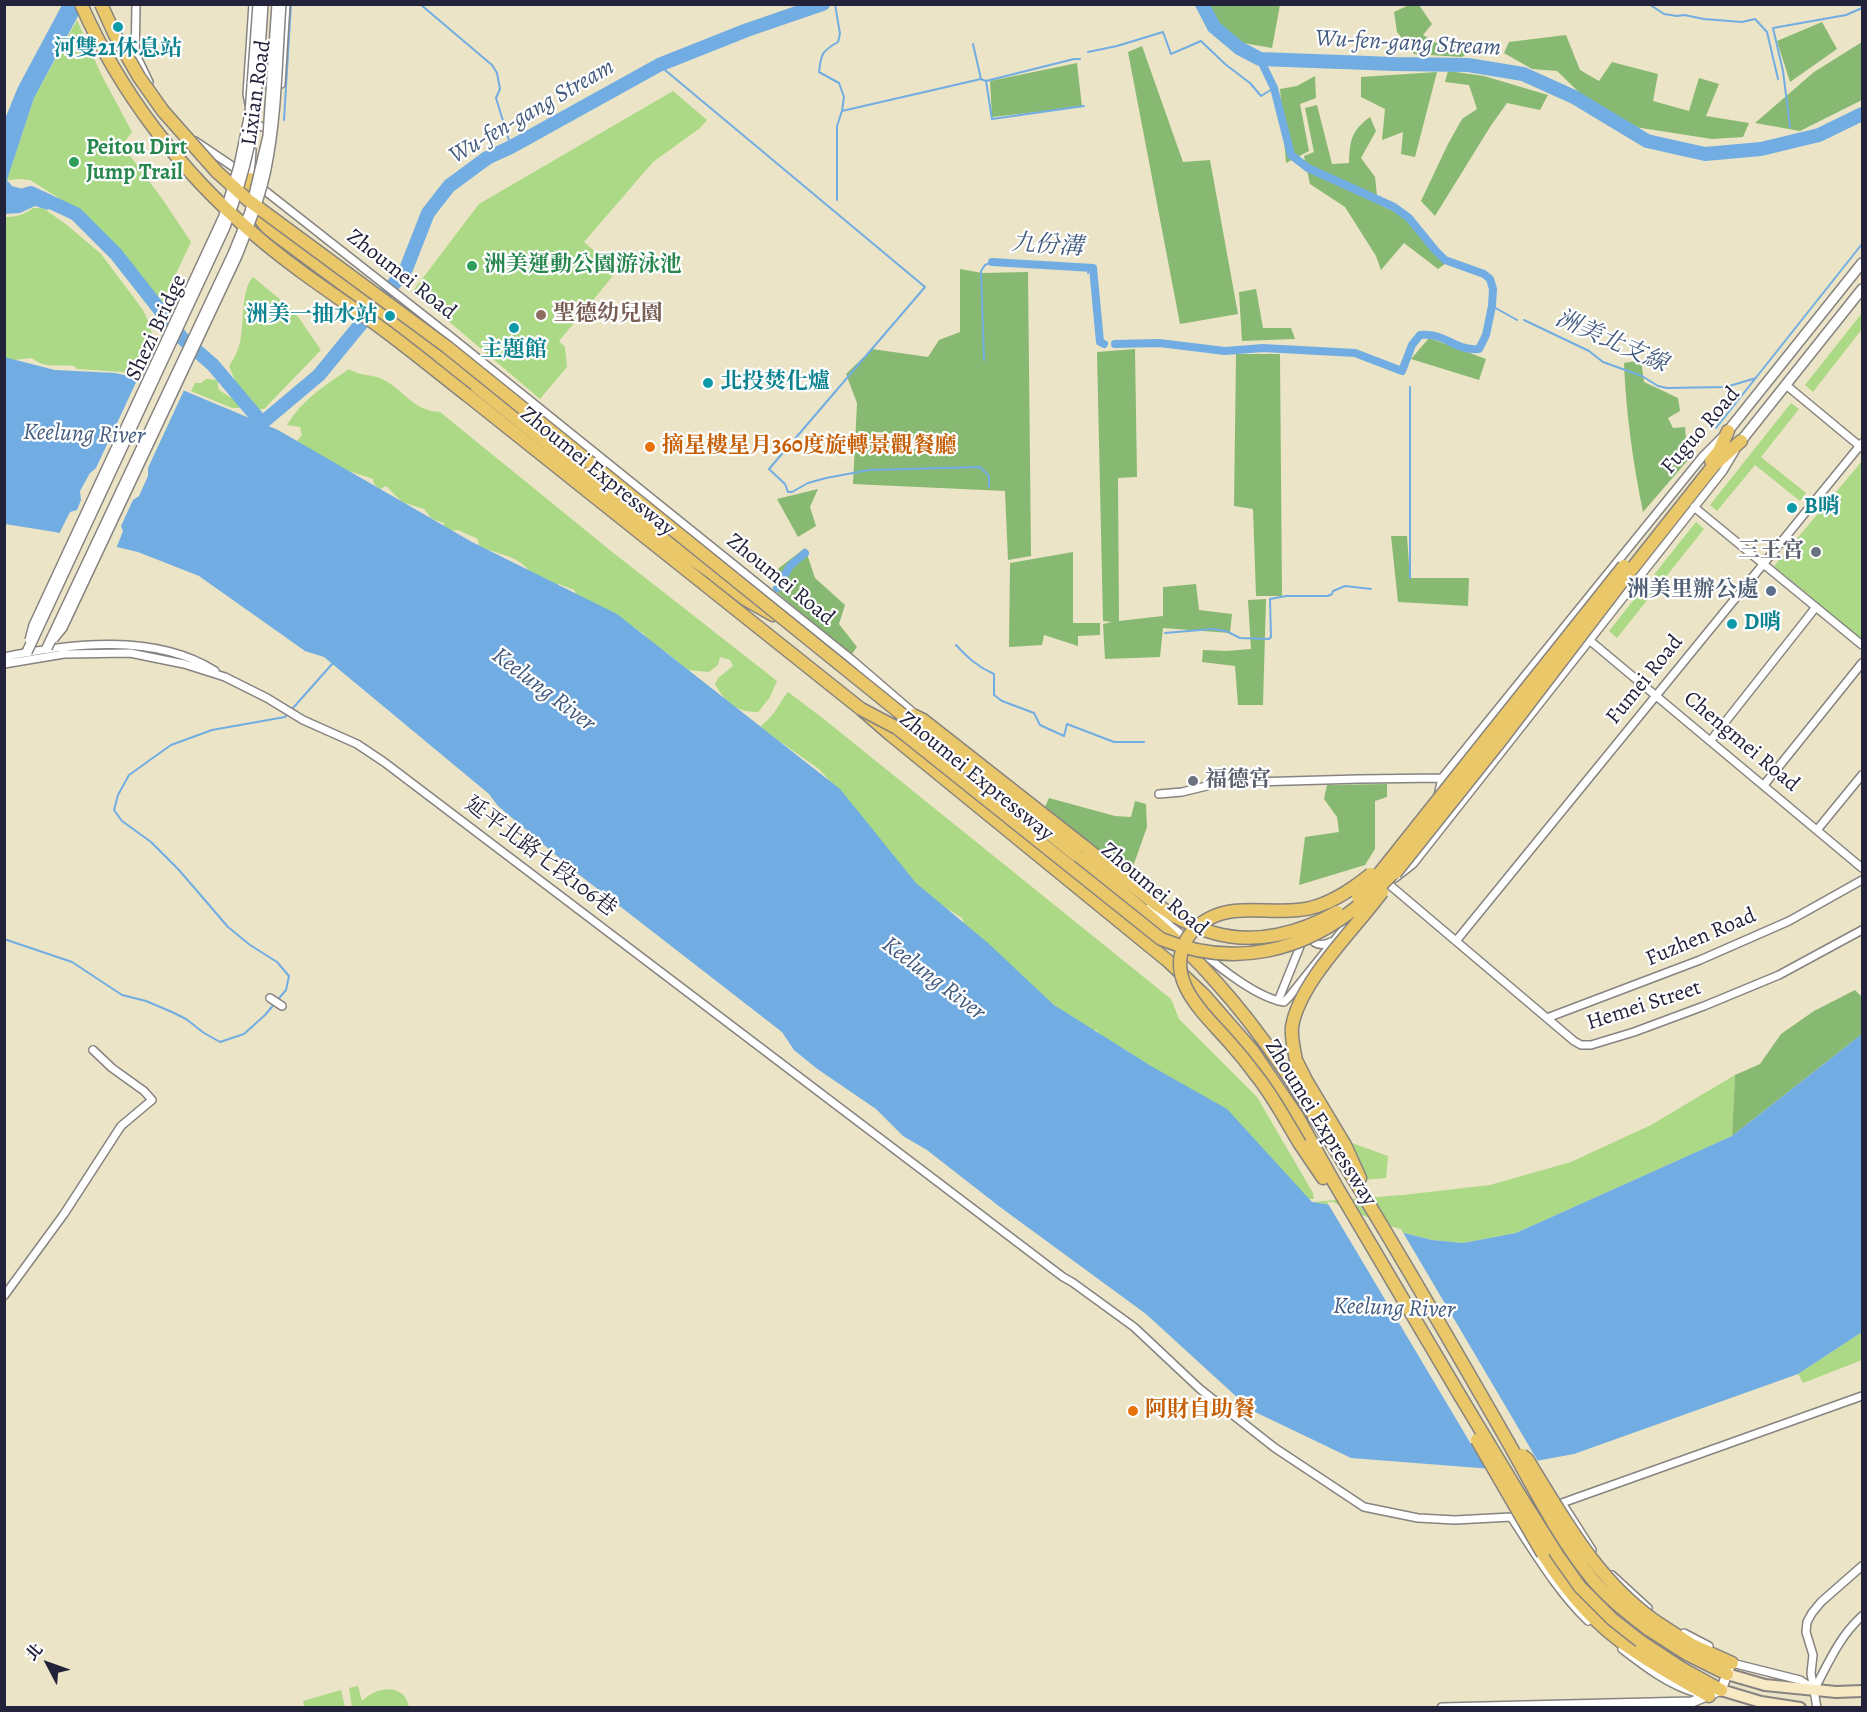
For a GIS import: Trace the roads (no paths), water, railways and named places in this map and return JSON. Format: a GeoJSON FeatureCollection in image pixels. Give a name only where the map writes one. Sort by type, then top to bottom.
{"type":"FeatureCollection","features":[{"type":"Feature","properties":{"kind":"highway","name":"Zhoumei Expressway"},"geometry":{"type":"LineString","coordinates":[[81,4],[113,69],[132,98],[182,163],[223,206],[256,236],[386,332],[534,447],[759,627],[1138,936],[1204,995],[1252,1050],[1297,1116],[1459,1394],[1521,1497],[1580,1587],[1636,1646],[1721,1690]]}},
{"type":"Feature","properties":{"kind":"highway","name":"Zhoumei Expressway"},"geometry":{"type":"LineString","coordinates":[[101,4],[134,69],[157,103],[225,179],[284,227],[447,347],[1107,880],[1175,938],[1217,982],[1281,1063],[1377,1218],[1508,1442],[1527,1459],[1593,1563],[1652,1625],[1692,1645],[1729,1669]]}},
{"type":"Feature","properties":{"kind":"highway"},"geometry":{"type":"LineString","coordinates":[[254,183],[261,210],[269,225],[286,243],[426,346],[685,554],[745,599],[798,630]]}},
{"type":"Feature","properties":{"kind":"highway"},"geometry":{"type":"LineString","coordinates":[[861,709],[897,728],[1161,939],[1195,951],[1244,954],[1290,946],[1326,928],[1363,902],[1719,451],[1728,431]]}},
{"type":"Feature","properties":{"kind":"highway"},"geometry":{"type":"LineString","coordinates":[[1627,568],[1714,465],[1741,441]]}},
{"type":"Feature","properties":{"kind":"highway"},"geometry":{"type":"LineString","coordinates":[[685,554],[759,627]]}},
{"type":"Feature","properties":{"kind":"highway"},"geometry":{"type":"LineString","coordinates":[[879,695],[922,720],[1157,905],[1215,933],[1238,937],[1283,934],[1318,923],[1338,912],[1356,898],[1395,863]]}},
{"type":"Feature","properties":{"kind":"highway"},"geometry":{"type":"LineString","coordinates":[[1377,1218],[1346,1145],[1296,1060],[1292,1029],[1295,1016],[1309,986],[1371,907],[1395,863]]}},
{"type":"Feature","properties":{"kind":"highway"},"geometry":{"type":"LineString","coordinates":[[1382,1263],[1300,1144],[1258,1077],[1192,1000],[1183,982],[1180,967],[1185,942],[1192,931],[1204,921],[1232,911],[1314,908],[1395,863]]}},
{"type":"Feature","properties":{"kind":"highway"},"geometry":{"type":"LineString","coordinates":[[1636,1646],[1660,1668],[1709,1696]]}},
{"type":"Feature","properties":{"kind":"main road"},"geometry":{"type":"LineString","coordinates":[[1729,1669],[1765,1685],[1836,1692],[1863,1691]]}},
{"type":"Feature","properties":{"kind":"main road"},"geometry":{"type":"LineString","coordinates":[[1721,1690],[1761,1702],[1800,1707]]}},
{"type":"Feature","properties":{"kind":"street","name":"Zhoumei Road"},"geometry":{"type":"LineString","coordinates":[[136,4],[134,49],[140,66],[160,99],[198,143],[254,183],[398,296],[851,659],[1021,804],[1222,969],[1246,986],[1278,1001]]}},
{"type":"Feature","properties":{"kind":"street","name":"Lixian Road"},"geometry":{"type":"LineString","coordinates":[[254,183],[253,122],[247,94],[255,4]]}},
{"type":"Feature","properties":{"kind":"street"},"geometry":{"type":"LineString","coordinates":[[27,652],[33,625],[223,216],[238,166],[249,113],[255,4]]}},
{"type":"Feature","properties":{"kind":"street","name":"Shezi Bridge"},"geometry":{"type":"LineString","coordinates":[[27,652],[238,193],[248,148],[258,81],[263,4]]}},
{"type":"Feature","properties":{"kind":"street","name":"Shezi Bridge"},"geometry":{"type":"LineString","coordinates":[[47,648],[233,254],[250,212],[268,136],[277,4]]}},
{"type":"Feature","properties":{"kind":"street","name":"Lixian Road"},"geometry":{"type":"LineString","coordinates":[[254,183],[273,127],[279,101],[284,4]]}},
{"type":"Feature","properties":{"kind":"street"},"geometry":{"type":"LineString","coordinates":[[47,648],[63,628],[238,256],[255,214],[273,138],[284,4]]}},
{"type":"Feature","properties":{"kind":"street"},"geometry":{"type":"LineString","coordinates":[[253,122],[262,127],[273,127]]}},
{"type":"Feature","properties":{"kind":"street","name":"Fuguo Road"},"geometry":{"type":"LineString","coordinates":[[1567,622],[1703,456],[1728,431],[1863,263]]}},
{"type":"Feature","properties":{"kind":"street","name":"Fuguo Road"},"geometry":{"type":"LineString","coordinates":[[1589,640],[1723,471],[1741,441],[1863,289]]}},
{"type":"Feature","properties":{"kind":"street"},"geometry":{"type":"LineString","coordinates":[[1786,385],[1862,445]]}},
{"type":"Feature","properties":{"kind":"street","name":"Fumei Road"},"geometry":{"type":"LineString","coordinates":[[1456,941],[1862,445]]}},
{"type":"Feature","properties":{"kind":"street"},"geometry":{"type":"LineString","coordinates":[[1694,507],[1863,645]]}},
{"type":"Feature","properties":{"kind":"street"},"geometry":{"type":"LineString","coordinates":[[1711,740],[1816,607]]}},
{"type":"Feature","properties":{"kind":"street"},"geometry":{"type":"LineString","coordinates":[[1567,622],[1442,778],[1431,813],[1421,829],[1399,854],[1375,873],[1327,899],[1320,908],[1308,930],[1278,1001],[1284,1002],[1289,998],[1371,896],[1413,864],[1589,640]]}},
{"type":"Feature","properties":{"kind":"street","name":"Chengmei Road"},"geometry":{"type":"LineString","coordinates":[[1567,622],[1863,868]]}},
{"type":"Feature","properties":{"kind":"street"},"geometry":{"type":"LineString","coordinates":[[4,657],[47,648],[117,645],[166,651],[197,661],[225,677]]}},
{"type":"Feature","properties":{"kind":"street","name":"延平北路七段106巷"},"geometry":{"type":"LineString","coordinates":[[4,664],[64,654],[130,653],[184,664],[225,677],[267,698],[303,720],[357,744],[384,762],[1063,1277],[1134,1327],[1200,1389],[1275,1448],[1364,1507],[1391,1514],[1435,1520],[1511,1517],[1562,1503],[1863,1396]]}},
{"type":"Feature","properties":{"kind":"street"},"geometry":{"type":"LineString","coordinates":[[1764,785],[1863,663]]}},
{"type":"Feature","properties":{"kind":"street"},"geometry":{"type":"LineString","coordinates":[[1817,830],[1863,775]]}},
{"type":"Feature","properties":{"kind":"street"},"geometry":{"type":"LineString","coordinates":[[1159,794],[1182,792],[1219,783],[1442,778]]}},
{"type":"Feature","properties":{"kind":"street","name":"Hemei Street"},"geometry":{"type":"LineString","coordinates":[[1375,873],[1581,1045],[1592,1045],[1634,1032],[1779,975],[1863,930]]}},
{"type":"Feature","properties":{"kind":"street","name":"Fuzhen Road"},"geometry":{"type":"LineString","coordinates":[[1548,1018],[1730,947],[1789,921],[1863,880]]}},
{"type":"Feature","properties":{"kind":"street"},"geometry":{"type":"LineString","coordinates":[[1308,930],[1308,935],[1316,944],[1327,944],[1334,941]]}},
{"type":"Feature","properties":{"kind":"street"},"geometry":{"type":"LineString","coordinates":[[270,998],[280,1005]]}},
{"type":"Feature","properties":{"kind":"street"},"geometry":{"type":"LineString","coordinates":[[4,1296],[64,1214],[121,1126],[152,1100],[93,1050]]}},
{"type":"Feature","properties":{"kind":"street"},"geometry":{"type":"LineString","coordinates":[[1442,1707],[1692,1702],[1721,1690],[1729,1669],[1721,1652],[1679,1631],[1633,1596],[1596,1556],[1562,1503]]}},
{"type":"Feature","properties":{"kind":"street"},"geometry":{"type":"LineString","coordinates":[[1511,1517],[1570,1603],[1600,1632],[1653,1672],[1686,1690],[1709,1696]]}},
{"type":"Feature","properties":{"kind":"street"},"geometry":{"type":"LineString","coordinates":[[1816,1707],[1811,1673],[1813,1655],[1806,1632],[1807,1622],[1821,1602],[1863,1566]]}},
{"type":"Feature","properties":{"kind":"street"},"geometry":{"type":"LineString","coordinates":[[1814,1690],[1839,1642],[1851,1626],[1863,1616]]}},
{"type":"Feature","properties":{"kind":"water"},"geometry":{"type":"Polygon","coordinates":[[[62,5],[84,5],[34,98],[7,180],[12,186],[55,198],[48,210],[35,206],[20,213],[5,214],[5,119],[18,87],[62,5]]]}},
{"type":"Feature","properties":{"kind":"water","name":"Keelung River"},"geometry":{"type":"Polygon","coordinates":[[[4,357],[55,370],[115,373],[173,386],[278,430],[472,542],[617,614],[840,789],[916,883],[988,943],[1054,1005],[1151,1066],[1227,1109],[1312,1202],[1332,1205],[1384,1228],[1432,1240],[1463,1243],[1516,1233],[1732,1136],[1862,1034],[1862,1332],[1798,1374],[1574,1454],[1492,1469],[1351,1458],[1251,1410],[1146,1314],[1000,1207],[927,1150],[903,1136],[876,1109],[794,1050],[782,1032],[577,873],[569,871],[563,861],[498,806],[489,794],[324,657],[305,651],[199,576],[138,552],[55,532],[5,524],[4,357]]]}},
{"type":"Feature","properties":{"kind":"waterway"},"geometry":{"type":"LineString","coordinates":[[284,120],[291,4]]}},
{"type":"Feature","properties":{"kind":"waterway"},"geometry":{"type":"LineString","coordinates":[[420,4],[492,65],[497,73],[500,89],[496,98],[511,147]]}},
{"type":"Feature","properties":{"kind":"waterway","name":"Wu-fen-gang Stream"},"geometry":{"type":"LineString","coordinates":[[252,439],[262,423],[319,375],[406,269],[428,213],[449,186],[487,158],[659,65],[747,30],[823,4]]}},
{"type":"Feature","properties":{"kind":"waterway"},"geometry":{"type":"LineString","coordinates":[[835,4],[840,34],[838,42],[823,54],[819,72],[839,83],[844,97],[837,126],[837,200]]}},
{"type":"Feature","properties":{"kind":"waterway","name":"Wu-fen-gang Stream"},"geometry":{"type":"LineString","coordinates":[[1202,4],[1214,27],[1239,48],[1260,59],[1468,65],[1523,74],[1574,97],[1647,141],[1705,154],[1761,149],[1819,135],[1862,114]]}},
{"type":"Feature","properties":{"kind":"waterway"},"geometry":{"type":"LineString","coordinates":[[1649,4],[1664,14],[1677,16],[1742,22],[1755,19],[1767,32],[1778,79]]}},
{"type":"Feature","properties":{"kind":"waterway"},"geometry":{"type":"LineString","coordinates":[[1790,127],[1783,71],[1773,28],[1846,15],[1862,8]]}},
{"type":"Feature","properties":{"kind":"waterway","name":"九份溝"},"geometry":{"type":"LineString","coordinates":[[1088,52],[1163,32],[1171,54],[1201,41],[1225,64],[1250,83],[1261,96],[1274,88]]}},
{"type":"Feature","properties":{"kind":"waterway"},"geometry":{"type":"LineString","coordinates":[[973,44],[981,79]]}},
{"type":"Feature","properties":{"kind":"waterway"},"geometry":{"type":"LineString","coordinates":[[842,111],[1080,59]]}},
{"type":"Feature","properties":{"kind":"waterway"},"geometry":{"type":"LineString","coordinates":[[1115,344],[1159,343],[1225,351],[1263,348],[1355,353],[1402,371],[1412,345],[1420,335],[1436,336],[1463,347],[1479,349],[1486,335],[1492,306],[1493,289],[1490,279],[1484,274],[1445,260],[1409,218],[1394,207],[1308,168],[1291,155],[1274,88],[1260,59]]}},
{"type":"Feature","properties":{"kind":"waterway"},"geometry":{"type":"LineString","coordinates":[[659,65],[925,287],[769,469],[785,484],[788,492],[826,478],[869,470],[980,467],[989,476],[989,487]]}},
{"type":"Feature","properties":{"kind":"waterway"},"geometry":{"type":"LineString","coordinates":[[986,81],[992,119],[1084,106]]}},
{"type":"Feature","properties":{"kind":"waterway","name":"Wu-fen-gang Stream"},"geometry":{"type":"LineString","coordinates":[[4,201],[31,193],[76,214],[116,254],[182,338],[213,365],[262,423]]}},
{"type":"Feature","properties":{"kind":"waterway"},"geometry":{"type":"LineString","coordinates":[[1716,428],[1862,244]]}},
{"type":"Feature","properties":{"kind":"waterway"},"geometry":{"type":"LineString","coordinates":[[984,360],[981,271],[985,265],[992,262]]}},
{"type":"Feature","properties":{"kind":"waterway","name":"九份溝"},"geometry":{"type":"LineString","coordinates":[[992,262],[1093,268],[1100,342],[1104,344]]}},
{"type":"Feature","properties":{"kind":"waterway","name":"九份溝"},"geometry":{"type":"LineString","coordinates":[[1088,273],[1091,265]]}},
{"type":"Feature","properties":{"kind":"waterway","name":"洲美北支線"},"geometry":{"type":"LineString","coordinates":[[1492,306],[1517,320]]}},
{"type":"Feature","properties":{"kind":"waterway","name":"洲美北支線"},"geometry":{"type":"LineString","coordinates":[[1524,320],[1589,351],[1603,362],[1642,376],[1658,386],[1667,388],[1726,387],[1756,378]]}},
{"type":"Feature","properties":{"kind":"waterway"},"geometry":{"type":"LineString","coordinates":[[1410,387],[1410,578]]}},
{"type":"Feature","properties":{"kind":"waterway"},"geometry":{"type":"LineString","coordinates":[[777,588],[790,566],[805,553]]}},
{"type":"Feature","properties":{"kind":"waterway"},"geometry":{"type":"LineString","coordinates":[[1165,633],[1212,629],[1226,631],[1240,638],[1269,639],[1271,637],[1270,599],[1286,596],[1328,596],[1345,586],[1371,589]]}},
{"type":"Feature","properties":{"kind":"waterway"},"geometry":{"type":"LineString","coordinates":[[956,645],[974,662],[994,674],[994,695],[1002,701],[1034,713],[1040,725],[1064,736],[1067,724],[1114,742],[1144,742]]}},
{"type":"Feature","properties":{"kind":"waterway"},"geometry":{"type":"LineString","coordinates":[[4,939],[72,962],[122,995],[146,1001],[172,1012],[220,1042],[244,1034],[265,1015],[286,990],[289,976],[277,962],[250,945],[228,927],[179,870],[151,842],[122,821],[114,810],[118,795],[129,775],[171,745],[212,730],[285,717],[333,663]]}},
{"type":"Feature","properties":{"kind":"place","name":"河雙21休息站"},"geometry":{"type":"Point","coordinates":[118,27]}},
{"type":"Feature","properties":{"kind":"place","name":"Peitou Dirt Jump Trail"},"geometry":{"type":"Point","coordinates":[74,162]}},
{"type":"Feature","properties":{"kind":"place","name":"洲美運動公園游泳池"},"geometry":{"type":"Point","coordinates":[472,266]}},
{"type":"Feature","properties":{"kind":"place","name":"聖德幼兒園"},"geometry":{"type":"Point","coordinates":[541,315]}},
{"type":"Feature","properties":{"kind":"place","name":"洲美一抽水站"},"geometry":{"type":"Point","coordinates":[390,316]}},
{"type":"Feature","properties":{"kind":"place","name":"主題館"},"geometry":{"type":"Point","coordinates":[514,328]}},
{"type":"Feature","properties":{"kind":"place","name":"北投焚化爐"},"geometry":{"type":"Point","coordinates":[708,383]}},
{"type":"Feature","properties":{"kind":"place","name":"摘星樓星月360度旋轉景觀餐廳"},"geometry":{"type":"Point","coordinates":[650,447]}},
{"type":"Feature","properties":{"kind":"place","name":"B哨"},"geometry":{"type":"Point","coordinates":[1792,508]}},
{"type":"Feature","properties":{"kind":"place","name":"三王宮"},"geometry":{"type":"Point","coordinates":[1816,552]}},
{"type":"Feature","properties":{"kind":"place","name":"洲美里辦公處"},"geometry":{"type":"Point","coordinates":[1771,591]}},
{"type":"Feature","properties":{"kind":"place","name":"D哨"},"geometry":{"type":"Point","coordinates":[1732,624]}},
{"type":"Feature","properties":{"kind":"place","name":"福德宮"},"geometry":{"type":"Point","coordinates":[1193,781]}},
{"type":"Feature","properties":{"kind":"place","name":"阿財自助餐"},"geometry":{"type":"Point","coordinates":[1133,1411]}}]}
